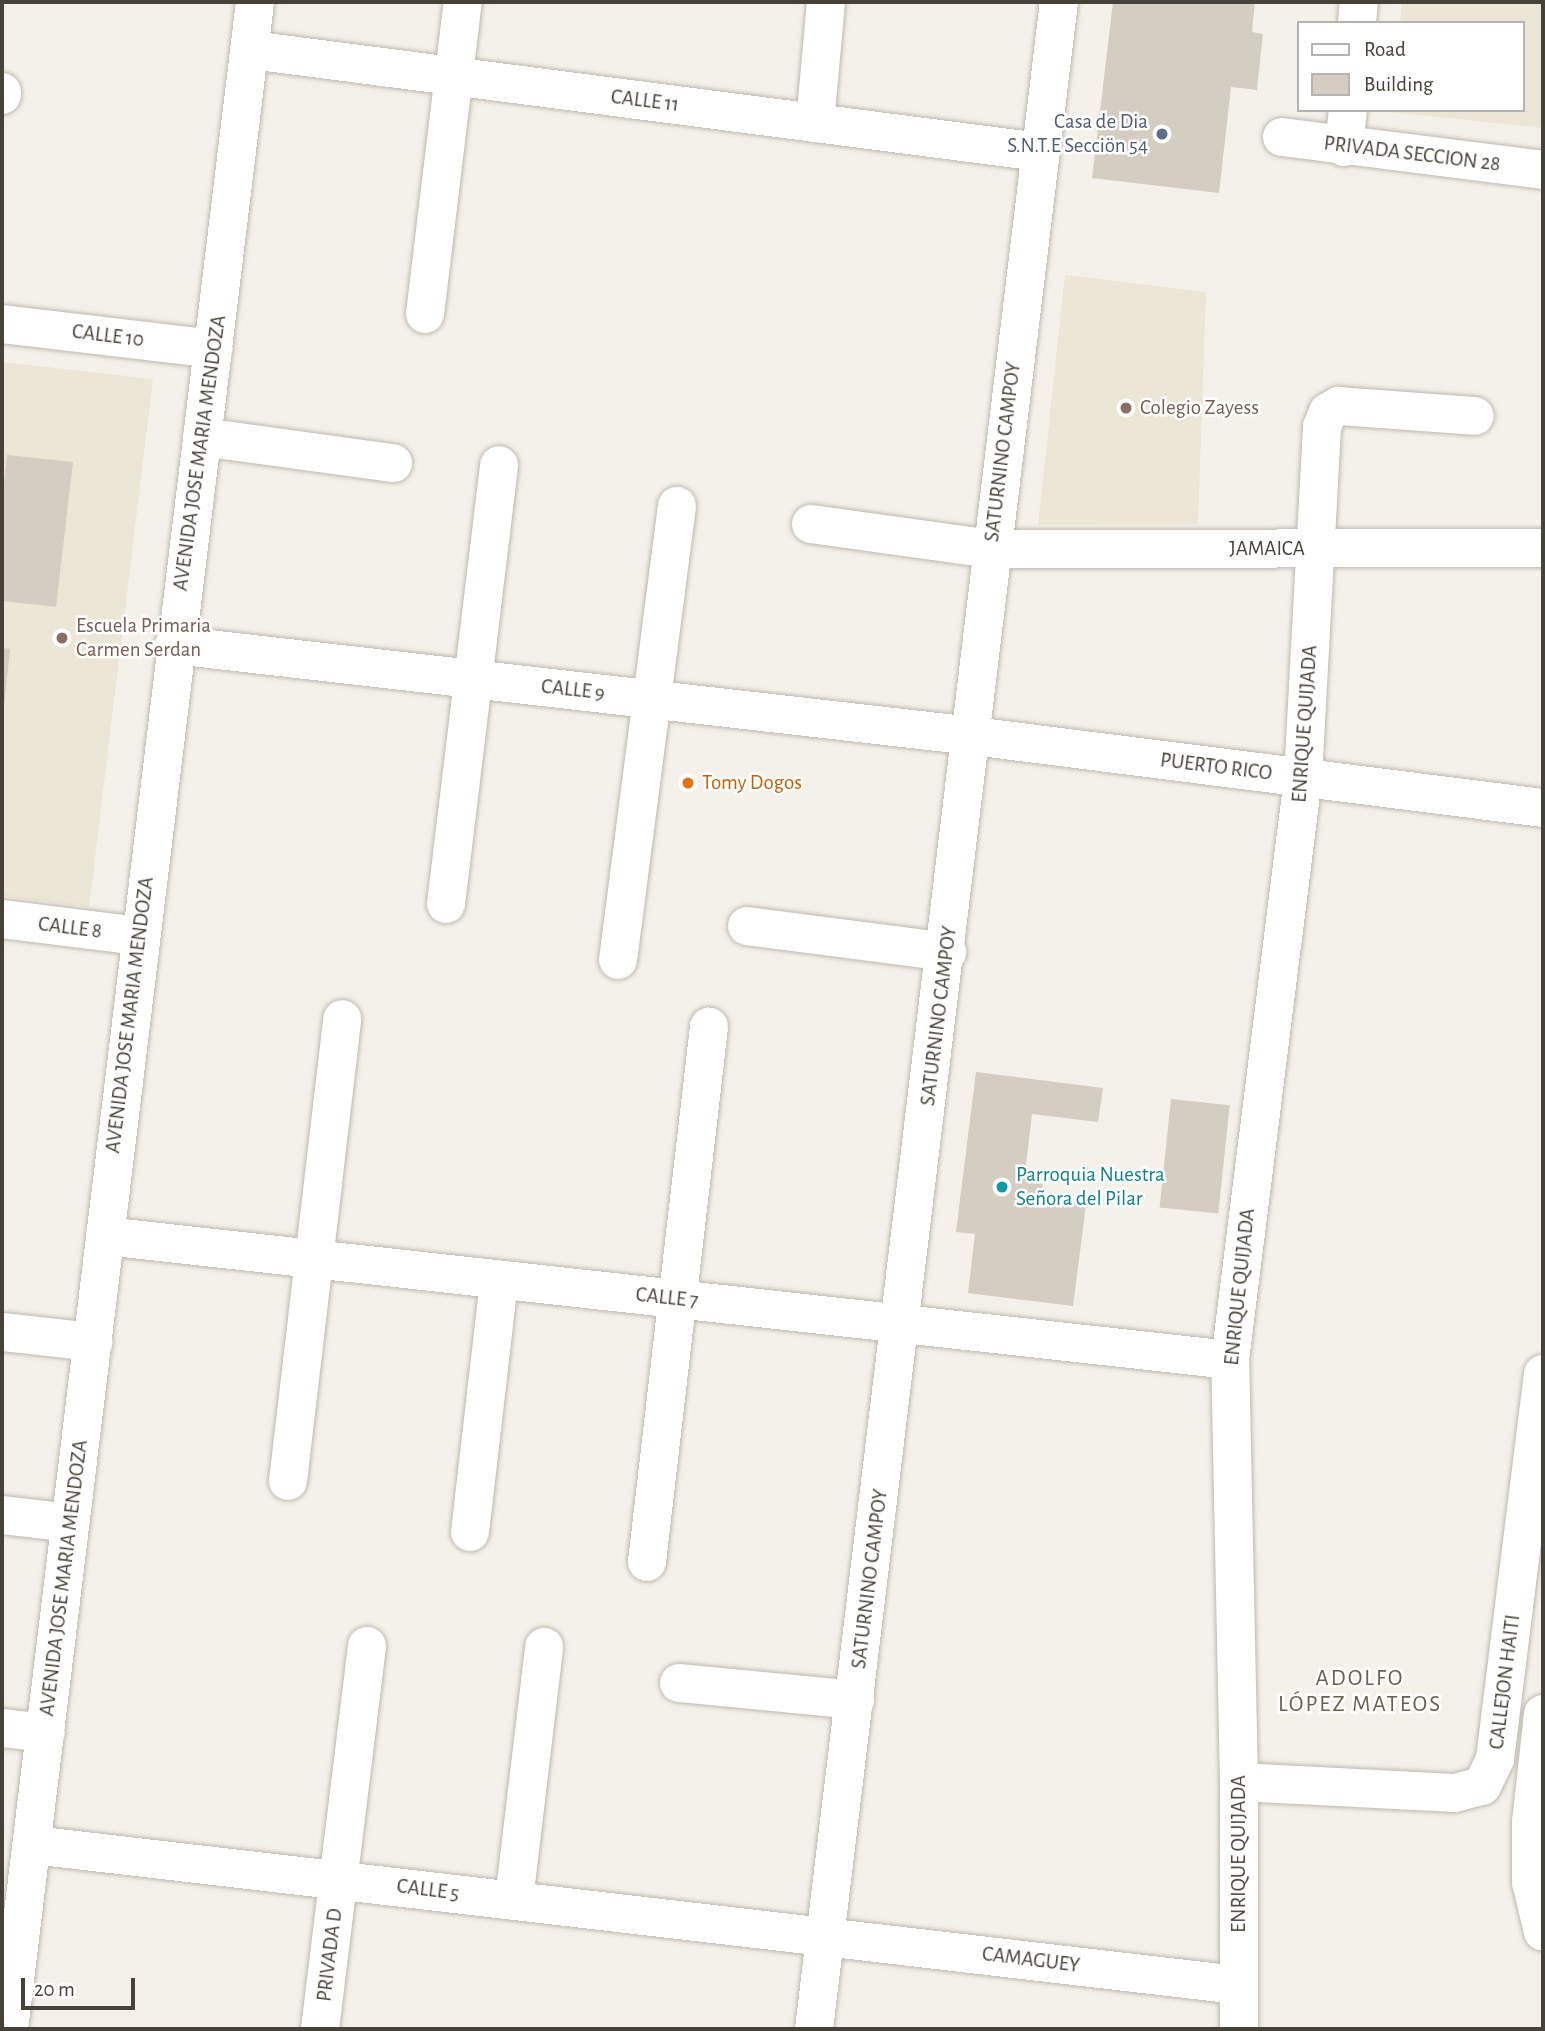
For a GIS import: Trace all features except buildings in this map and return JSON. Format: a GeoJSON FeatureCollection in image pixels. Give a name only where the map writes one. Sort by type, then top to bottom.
{"type":"FeatureCollection","features":[{"type":"Feature","properties":{"kind":"street","name":"AVENIDA JOSE MARIA MENDOZA"},"geometry":{"type":"LineString","coordinates":[[9,2029],[174,645],[214,349],[255,2]]}},
{"type":"Feature","properties":{"kind":"street"},"geometry":{"type":"LineString","coordinates":[[425,314],[463,2]]}},
{"type":"Feature","properties":{"kind":"street"},"geometry":{"type":"LineString","coordinates":[[815,123],[826,2]]}},
{"type":"Feature","properties":{"kind":"street","name":"SATURNINO CAMPOY"},"geometry":{"type":"LineString","coordinates":[[814,2029],[947,952],[973,736],[991,549],[1059,2]]}},
{"type":"Feature","properties":{"kind":"street"},"geometry":{"type":"LineString","coordinates":[[1357,21],[1359,2]]}},
{"type":"Feature","properties":{"kind":"street","name":"CALLE 11"},"geometry":{"type":"LineString","coordinates":[[250,50],[1041,152]]}},
{"type":"Feature","properties":{"kind":"street","name":"PRIVADA SECCION 28"},"geometry":{"type":"LineString","coordinates":[[1282,137],[1346,129],[1543,170]]}},
{"type":"Feature","properties":{"kind":"street","name":"CALLE 10"},"geometry":{"type":"LineString","coordinates":[[2,324],[214,349]]}},
{"type":"Feature","properties":{"kind":"street","name":"ENRIQUE QUIJADA"},"geometry":{"type":"LineString","coordinates":[[1239,2029],[1239,1782],[1230,1360],[1303,778],[1322,427],[1328,412],[1339,406],[1475,416]]}},
{"type":"Feature","properties":{"kind":"street"},"geometry":{"type":"LineString","coordinates":[[202,437],[393,463]]}},
{"type":"Feature","properties":{"kind":"street"},"geometry":{"type":"LineString","coordinates":[[446,904],[499,465]]}},
{"type":"Feature","properties":{"kind":"street"},"geometry":{"type":"LineString","coordinates":[[618,960],[677,506]]}},
{"type":"Feature","properties":{"kind":"street","name":"JAMAICA"},"geometry":{"type":"LineString","coordinates":[[811,524],[991,549],[1543,548]]}},
{"type":"Feature","properties":{"kind":"street","name":"CALLE 9"},"geometry":{"type":"LineString","coordinates":[[174,645],[973,736]]}},
{"type":"Feature","properties":{"kind":"street","name":"PUERTO RICO"},"geometry":{"type":"LineString","coordinates":[[973,736],[1543,808]]}},
{"type":"Feature","properties":{"kind":"street","name":"CALLE 8"},"geometry":{"type":"LineString","coordinates":[[2,919],[139,936]]}},
{"type":"Feature","properties":{"kind":"street"},"geometry":{"type":"LineString","coordinates":[[747,926],[947,952]]}},
{"type":"Feature","properties":{"kind":"street"},"geometry":{"type":"LineString","coordinates":[[288,1480],[342,1019]]}},
{"type":"Feature","properties":{"kind":"street"},"geometry":{"type":"LineString","coordinates":[[647,1562],[709,1027]]}},
{"type":"Feature","properties":{"kind":"street","name":"CALLE 7"},"geometry":{"type":"LineString","coordinates":[[105,1236],[1230,1360]]}},
{"type":"Feature","properties":{"kind":"street"},"geometry":{"type":"LineString","coordinates":[[470,1532],[499,1280]]}},
{"type":"Feature","properties":{"kind":"street"},"geometry":{"type":"LineString","coordinates":[[2,1332],[93,1342]]}},
{"type":"Feature","properties":{"kind":"street","name":"CALLEJON HAITI"},"geometry":{"type":"LineString","coordinates":[[1239,1782],[1455,1793],[1482,1786],[1495,1759],[1543,1374]]}},
{"type":"Feature","properties":{"kind":"street"},"geometry":{"type":"LineString","coordinates":[[2,1515],[71,1523]]}},
{"type":"Feature","properties":{"kind":"street","name":"PRIVADA D"},"geometry":{"type":"LineString","coordinates":[[320,2029],[367,1646]]}},
{"type":"Feature","properties":{"kind":"street"},"geometry":{"type":"LineString","coordinates":[[514,1900],[544,1647]]}},
{"type":"Feature","properties":{"kind":"street"},"geometry":{"type":"LineString","coordinates":[[679,1683],[855,1700]]}},
{"type":"Feature","properties":{"kind":"street"},"geometry":{"type":"LineString","coordinates":[[1543,1714],[1531,1882],[1543,1932]]}},
{"type":"Feature","properties":{"kind":"street"},"geometry":{"type":"LineString","coordinates":[[2,1728],[46,1733]]}},
{"type":"Feature","properties":{"kind":"street","name":"CALLE 5"},"geometry":{"type":"LineString","coordinates":[[33,1844],[824,1936]]}},
{"type":"Feature","properties":{"kind":"street","name":"CAMAGUEY"},"geometry":{"type":"LineString","coordinates":[[824,1936],[1238,1985]]}},
{"type":"Feature","properties":{"kind":"shaded area"},"geometry":{"type":"Polygon","coordinates":[[[1402,2],[1543,2],[1543,128],[1390,112],[1524,112],[1524,21],[1400,21],[1402,2]]]}},
{"type":"Feature","properties":{"kind":"shaded area","name":"Colegio Zayess"},"geometry":{"type":"Polygon","coordinates":[[[1065,275],[1206,292],[1198,524],[1038,525],[1065,275]]]}},
{"type":"Feature","properties":{"kind":"shaded area","name":"Escuela Primaria Carmen Serdan"},"geometry":{"type":"Polygon","coordinates":[[[2,362],[153,379],[89,907],[2,896],[2,362]]]}},
{"type":"Feature","properties":{"kind":"place","name":"Casa de Dia S.N.T.E Secciön 54"},"geometry":{"type":"Point","coordinates":[1162,134]}},
{"type":"Feature","properties":{"kind":"place","name":"Colegio Zayess"},"geometry":{"type":"Point","coordinates":[1126,408]}},
{"type":"Feature","properties":{"kind":"place","name":"Escuela Primaria Carmen Serdan"},"geometry":{"type":"Point","coordinates":[62,638]}},
{"type":"Feature","properties":{"kind":"place","name":"Tomy Dogos"},"geometry":{"type":"Point","coordinates":[688,783]}},
{"type":"Feature","properties":{"kind":"place","name":"Parroquia Nuestra Señora del Pilar"},"geometry":{"type":"Point","coordinates":[1002,1187]}},
{"type":"Feature","properties":{"kind":"district","name":"ADOLFO LÓPEZ MATEOS"},"geometry":{"type":"Point","coordinates":[1360,1692]}}]}
